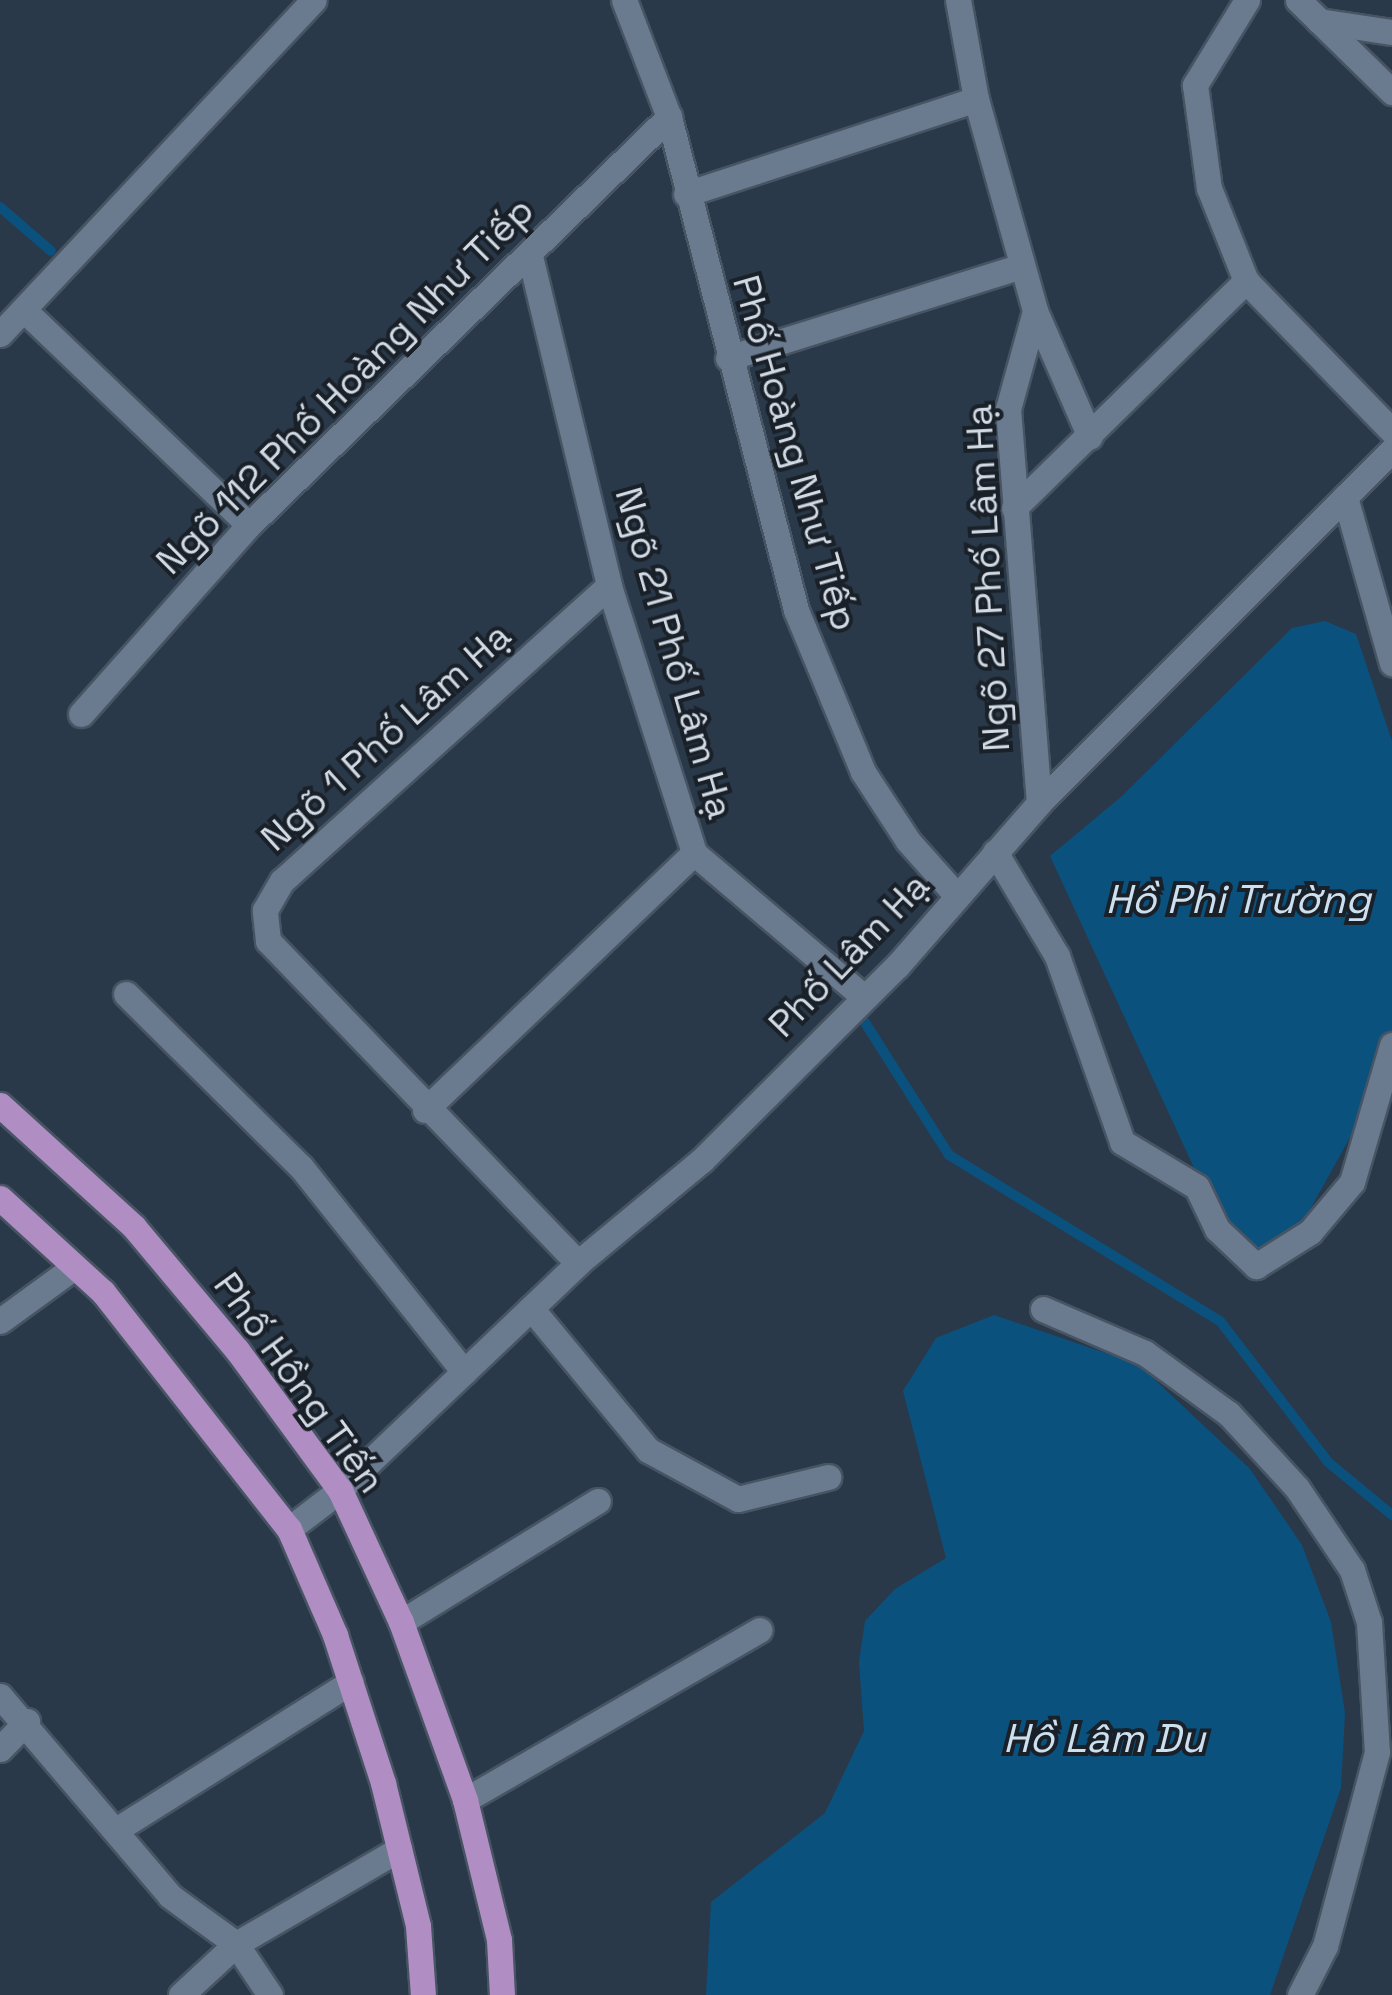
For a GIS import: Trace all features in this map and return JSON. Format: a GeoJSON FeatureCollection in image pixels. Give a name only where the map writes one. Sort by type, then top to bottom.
{"type":"FeatureCollection","features":[{"type":"Feature","properties":{"kind":"main road","name":"Phố Hồng Tiến"},"geometry":{"type":"LineString","coordinates":[[0,1106],[134,1227],[237,1350],[340,1490],[401,1622],[465,1800],[499,1940],[502,1995]]}},
{"type":"Feature","properties":{"kind":"main road"},"geometry":{"type":"LineString","coordinates":[[0,1198],[114,1306],[289,1529],[352,1682],[418,1926],[423,1995]]}},
{"type":"Feature","properties":{"kind":"street"},"geometry":{"type":"LineString","coordinates":[[0,334],[314,0]]}},
{"type":"Feature","properties":{"kind":"street","name":"Phố Hoàng Như Tiếp"},"geometry":{"type":"LineString","coordinates":[[624,0],[669,116],[778,554],[840,725],[884,810],[957,896]]}},
{"type":"Feature","properties":{"kind":"street"},"geometry":{"type":"LineString","coordinates":[[958,0],[976,99],[1035,311],[1090,437]]}},
{"type":"Feature","properties":{"kind":"street"},"geometry":{"type":"LineString","coordinates":[[1247,0],[1196,84],[1209,188],[1246,281],[1392,431]]}},
{"type":"Feature","properties":{"kind":"street"},"geometry":{"type":"LineString","coordinates":[[1298,0],[1392,92]]}},
{"type":"Feature","properties":{"kind":"street"},"geometry":{"type":"LineString","coordinates":[[1319,21],[1392,32]]}},
{"type":"Feature","properties":{"kind":"street"},"geometry":{"type":"LineString","coordinates":[[686,194],[976,99]]}},
{"type":"Feature","properties":{"kind":"street","name":"Ngõ 112 Phố Hoàng Như Tiếp"},"geometry":{"type":"LineString","coordinates":[[81,714],[248,525],[530,256],[669,116]]}},
{"type":"Feature","properties":{"kind":"street","name":"Ngõ 21 Phố Lâm Hạ"},"geometry":{"type":"LineString","coordinates":[[530,256],[609,586],[694,853],[864,997]]}},
{"type":"Feature","properties":{"kind":"street"},"geometry":{"type":"LineString","coordinates":[[728,358],[1022,266]]}},
{"type":"Feature","properties":{"kind":"street"},"geometry":{"type":"LineString","coordinates":[[1014,508],[1246,281]]}},
{"type":"Feature","properties":{"kind":"street"},"geometry":{"type":"LineString","coordinates":[[24,310],[248,525]]}},
{"type":"Feature","properties":{"kind":"street","name":"Ngõ 27 Phố Lâm Hạ"},"geometry":{"type":"LineString","coordinates":[[1035,311],[1008,409],[1039,803]]}},
{"type":"Feature","properties":{"kind":"street","name":"Phố Lâm Hạ"},"geometry":{"type":"LineString","coordinates":[[289,1529],[340,1490],[578,1263],[702,1160],[864,997],[1039,803],[1392,450]]}},
{"type":"Feature","properties":{"kind":"street"},"geometry":{"type":"LineString","coordinates":[[1345,497],[1392,663]]}},
{"type":"Feature","properties":{"kind":"street","name":"Ngõ 1 Phố Lâm Hạ"},"geometry":{"type":"LineString","coordinates":[[578,1263],[426,1110],[268,941],[265,910],[282,882],[609,586]]}},
{"type":"Feature","properties":{"kind":"street"},"geometry":{"type":"LineString","coordinates":[[995,852],[1057,956],[1122,1142],[1197,1187],[1217,1229],[1256,1266],[1310,1232],[1352,1182],[1392,1045]]}},
{"type":"Feature","properties":{"kind":"street"},"geometry":{"type":"LineString","coordinates":[[426,1110],[694,853]]}},
{"type":"Feature","properties":{"kind":"street"},"geometry":{"type":"LineString","coordinates":[[126,994],[301,1167],[464,1372]]}},
{"type":"Feature","properties":{"kind":"street"},"geometry":{"type":"LineString","coordinates":[[0,1321],[74,1267]]}},
{"type":"Feature","properties":{"kind":"street"},"geometry":{"type":"LineString","coordinates":[[531,1308],[648,1450],[738,1499],[828,1477]]}},
{"type":"Feature","properties":{"kind":"street"},"geometry":{"type":"LineString","coordinates":[[1043,1309],[1145,1354],[1229,1414],[1297,1488],[1352,1570],[1368,1622],[1376,1752],[1324,1946],[1300,1995]]}},
{"type":"Feature","properties":{"kind":"street"},"geometry":{"type":"LineString","coordinates":[[401,1622],[598,1501]]}},
{"type":"Feature","properties":{"kind":"street"},"geometry":{"type":"LineString","coordinates":[[465,1800],[759,1630]]}},
{"type":"Feature","properties":{"kind":"street"},"geometry":{"type":"LineString","coordinates":[[119,1828],[352,1682]]}},
{"type":"Feature","properties":{"kind":"street"},"geometry":{"type":"LineString","coordinates":[[0,1696],[27,1721],[119,1828],[170,1896],[236,1944],[270,1995]]}},
{"type":"Feature","properties":{"kind":"street"},"geometry":{"type":"LineString","coordinates":[[0,1750],[27,1721]]}},
{"type":"Feature","properties":{"kind":"street"},"geometry":{"type":"LineString","coordinates":[[180,1995],[236,1944],[399,1849]]}},
{"type":"Feature","properties":{"kind":"water","name":"Hồ Phi Trường"},"geometry":{"type":"Polygon","coordinates":[[[1325,621],[1356,634],[1392,741],[1392,1036],[1358,1123],[1303,1222],[1261,1254],[1220,1224],[1050,856],[1122,796],[1292,628],[1325,621]]]}},
{"type":"Feature","properties":{"kind":"water","name":"Hồ Lâm Du"},"geometry":{"type":"Polygon","coordinates":[[[994,1315],[1138,1364],[1250,1469],[1302,1545],[1331,1622],[1345,1713],[1341,1788],[1270,1995],[706,1995],[711,1902],[825,1813],[864,1731],[859,1662],[865,1621],[895,1589],[946,1558],[903,1391],[936,1338],[994,1315]]]}},
{"type":"Feature","properties":{"kind":"waterway"},"geometry":{"type":"LineString","coordinates":[[0,207],[51,251]]}},
{"type":"Feature","properties":{"kind":"waterway"},"geometry":{"type":"LineString","coordinates":[[864,1021],[949,1155],[1220,1321],[1328,1462],[1392,1515]]}}]}
